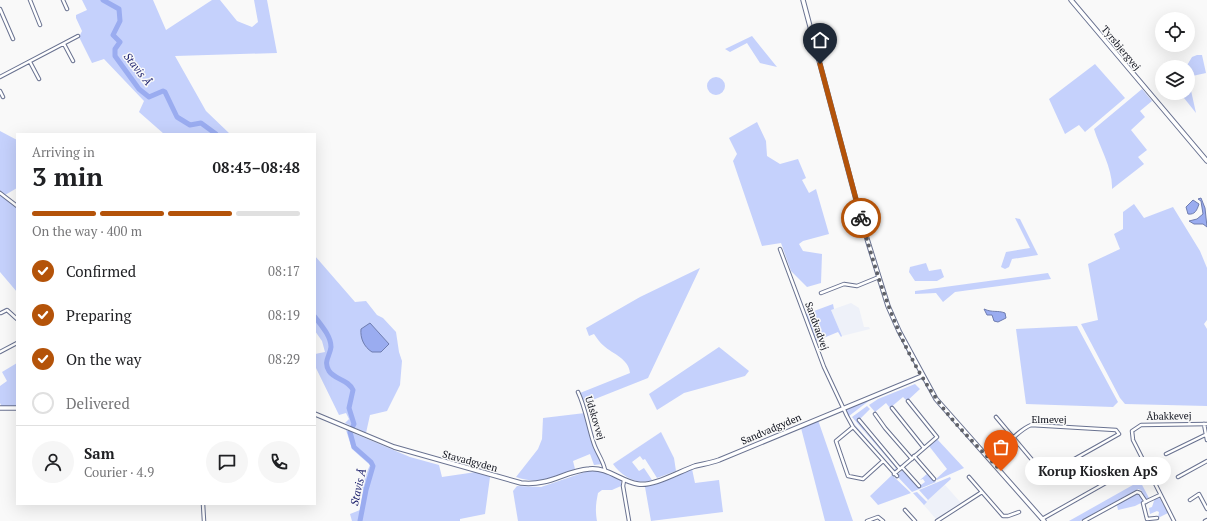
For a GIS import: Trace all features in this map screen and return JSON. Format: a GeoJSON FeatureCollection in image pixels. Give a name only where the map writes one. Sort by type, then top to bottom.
{"type":"FeatureCollection","features":[{"type":"Feature","properties":{"kind":"street"},"geometry":{"type":"LineString","coordinates":[[30,0],[40,24]]}},
{"type":"Feature","properties":{"kind":"street"},"geometry":{"type":"LineString","coordinates":[[63,0],[67,9]]}},
{"type":"Feature","properties":{"kind":"street"},"geometry":{"type":"LineString","coordinates":[[803,0],[863,226],[879,277],[896,326],[922,376],[942,406],[1044,520],[1140,466]]}},
{"type":"Feature","properties":{"kind":"street","name":"Tyrsbjergvej"},"geometry":{"type":"LineString","coordinates":[[1071,0],[1207,161]]}},
{"type":"Feature","properties":{"kind":"street"},"geometry":{"type":"LineString","coordinates":[[0,9],[13,39]]}},
{"type":"Feature","properties":{"kind":"street"},"geometry":{"type":"LineString","coordinates":[[0,77],[78,36]]}},
{"type":"Feature","properties":{"kind":"street"},"geometry":{"type":"LineString","coordinates":[[64,44],[73,61]]}},
{"type":"Feature","properties":{"kind":"street"},"geometry":{"type":"LineString","coordinates":[[30,62],[39,79]]}},
{"type":"Feature","properties":{"kind":"street"},"geometry":{"type":"LineString","coordinates":[[0,91],[3,97]]}},
{"type":"Feature","properties":{"kind":"street"},"geometry":{"type":"LineString","coordinates":[[0,193],[16,205]]}},
{"type":"Feature","properties":{"kind":"street","name":"Sandvadvej"},"geometry":{"type":"LineString","coordinates":[[780,249],[824,367],[853,427],[895,475],[901,468]]}},
{"type":"Feature","properties":{"kind":"street"},"geometry":{"type":"LineString","coordinates":[[821,293],[844,284],[857,286],[879,277]]}},
{"type":"Feature","properties":{"kind":"street"},"geometry":{"type":"LineString","coordinates":[[1,313],[3,308],[10,311],[16,318]]}},
{"type":"Feature","properties":{"kind":"street"},"geometry":{"type":"LineString","coordinates":[[0,352],[16,344]]}},
{"type":"Feature","properties":{"kind":"street","name":"Sandvadgyden"},"geometry":{"type":"LineString","coordinates":[[624,479],[636,484],[651,483],[719,460],[922,376]]}},
{"type":"Feature","properties":{"kind":"street","name":"Udskovvej"},"geometry":{"type":"LineString","coordinates":[[578,392],[584,405],[594,444],[604,462],[605,470]]}},
{"type":"Feature","properties":{"kind":"street"},"geometry":{"type":"LineString","coordinates":[[901,468],[936,436],[908,401]]}},
{"type":"Feature","properties":{"kind":"street"},"geometry":{"type":"LineString","coordinates":[[0,408],[16,408]]}},
{"type":"Feature","properties":{"kind":"street"},"geometry":{"type":"LineString","coordinates":[[892,408],[924,448]]}},
{"type":"Feature","properties":{"kind":"street","name":"Stavadgyden"},"geometry":{"type":"LineString","coordinates":[[316,414],[420,456],[521,483],[542,483],[585,469],[605,470],[624,479]]}},
{"type":"Feature","properties":{"kind":"street"},"geometry":{"type":"LineString","coordinates":[[876,414],[885,428],[934,479]]}},
{"type":"Feature","properties":{"kind":"street"},"geometry":{"type":"LineString","coordinates":[[996,417],[1014,438]]}},
{"type":"Feature","properties":{"kind":"street"},"geometry":{"type":"LineString","coordinates":[[859,420],[918,486]]}},
{"type":"Feature","properties":{"kind":"street","name":"Elmevej"},"geometry":{"type":"LineString","coordinates":[[990,460],[1014,438],[1032,424],[1116,430],[1119,433],[1117,436],[1046,475],[1014,438]]}},
{"type":"Feature","properties":{"kind":"street"},"geometry":{"type":"LineString","coordinates":[[1206,424],[1205,435],[1207,440]]}},
{"type":"Feature","properties":{"kind":"street","name":"Åbakkevej"},"geometry":{"type":"LineString","coordinates":[[1174,521],[1132,439],[1133,430],[1141,425],[1206,424]]}},
{"type":"Feature","properties":{"kind":"street"},"geometry":{"type":"LineString","coordinates":[[853,427],[836,441],[848,476],[863,479],[883,461]]}},
{"type":"Feature","properties":{"kind":"street"},"geometry":{"type":"LineString","coordinates":[[1166,454],[1205,435]]}},
{"type":"Feature","properties":{"kind":"street"},"geometry":{"type":"LineString","coordinates":[[1178,477],[1207,461]]}},
{"type":"Feature","properties":{"kind":"street"},"geometry":{"type":"LineString","coordinates":[[969,478],[1004,517],[1019,512]]}},
{"type":"Feature","properties":{"kind":"street"},"geometry":{"type":"LineString","coordinates":[[624,479],[623,486],[629,521]]}},
{"type":"Feature","properties":{"kind":"street"},"geometry":{"type":"LineString","coordinates":[[937,521],[982,492]]}},
{"type":"Feature","properties":{"kind":"street"},"geometry":{"type":"LineString","coordinates":[[1084,521],[1137,492],[1140,493],[1146,502]]}},
{"type":"Feature","properties":{"kind":"street"},"geometry":{"type":"LineString","coordinates":[[1190,500],[1199,494],[1207,509]]}},
{"type":"Feature","properties":{"kind":"street"},"geometry":{"type":"LineString","coordinates":[[1157,518],[1147,519],[1143,503],[1160,495]]}},
{"type":"Feature","properties":{"kind":"street"},"geometry":{"type":"LineString","coordinates":[[203,505],[204,521]]}},
{"type":"Feature","properties":{"kind":"street"},"geometry":{"type":"LineString","coordinates":[[905,510],[915,521]]}},
{"type":"Feature","properties":{"kind":"street"},"geometry":{"type":"LineString","coordinates":[[867,521],[878,517],[883,521]]}},
{"type":"Feature","properties":{"kind":"shaded area"},"geometry":{"type":"Polygon","coordinates":[[[82,0],[153,0],[166,30],[212,0],[220,0],[237,21],[252,27],[258,22],[254,0],[267,0],[277,53],[175,56],[206,111],[229,133],[163,133],[139,112],[144,101],[104,59],[92,63],[79,37],[82,31],[76,18],[76,15],[87,10],[82,0]]]}},
{"type":"Feature","properties":{"kind":"shaded area"},"geometry":{"type":"Polygon","coordinates":[[[752,36],[777,67],[760,63],[747,43],[730,52],[725,49],[752,36]]]}},
{"type":"Feature","properties":{"kind":"shaded area"},"geometry":{"type":"Polygon","coordinates":[[[1202,55],[1206,73],[1195,75],[1195,60],[1190,60],[1192,57],[1202,55]]]}},
{"type":"Feature","properties":{"kind":"shaded area"},"geometry":{"type":"Polygon","coordinates":[[[1095,64],[1125,98],[1085,132],[1079,125],[1065,134],[1049,99],[1095,64]]]}},
{"type":"Feature","properties":{"kind":"shaded area"},"geometry":{"type":"Polygon","coordinates":[[[716,77],[722,80],[725,86],[722,92],[716,95],[710,92],[707,86],[710,80],[716,77]]]}},
{"type":"Feature","properties":{"kind":"shaded area"},"geometry":{"type":"Polygon","coordinates":[[[1142,89],[1152,101],[1140,111],[1145,117],[1131,130],[1147,150],[1138,157],[1144,164],[1112,189],[1112,181],[1108,166],[1094,129],[1142,89]]]}},
{"type":"Feature","properties":{"kind":"shaded area"},"geometry":{"type":"Polygon","coordinates":[[[1186,100],[1193,100],[1196,113],[1186,100]]]}},
{"type":"Feature","properties":{"kind":"shaded area"},"geometry":{"type":"Polygon","coordinates":[[[757,122],[766,141],[767,156],[780,164],[798,159],[806,178],[802,180],[809,193],[816,189],[829,234],[803,241],[799,244],[803,251],[822,254],[821,283],[807,287],[791,271],[781,243],[762,246],[733,161],[737,154],[729,138],[757,122]]]}},
{"type":"Feature","properties":{"kind":"shaded area"},"geometry":{"type":"Polygon","coordinates":[[[0,131],[16,139],[16,189],[5,195],[0,191],[0,131]]]}},
{"type":"Feature","properties":{"kind":"shaded area"},"geometry":{"type":"Polygon","coordinates":[[[0,195],[16,207],[16,291],[0,272],[0,195]]]}},
{"type":"Feature","properties":{"kind":"shaded area"},"geometry":{"type":"Polygon","coordinates":[[[1201,198],[1205,208],[1207,227],[1203,224],[1194,224],[1189,221],[1197,219],[1203,214],[1201,201],[1198,199],[1201,198]]]}},
{"type":"Feature","properties":{"kind":"shaded area"},"geometry":{"type":"Polygon","coordinates":[[[1193,200],[1199,204],[1194,213],[1188,214],[1186,207],[1193,200]]]}},
{"type":"Feature","properties":{"kind":"shaded area"},"geometry":{"type":"Polygon","coordinates":[[[1134,204],[1144,218],[1173,207],[1200,251],[1207,268],[1207,320],[1204,324],[1207,329],[1207,406],[1125,404],[1120,398],[1081,324],[1098,320],[1088,264],[1120,249],[1114,234],[1123,229],[1123,212],[1134,204]]]}},
{"type":"Feature","properties":{"kind":"shaded area"},"geometry":{"type":"Polygon","coordinates":[[[1015,218],[1020,219],[1038,255],[1012,259],[1009,267],[1005,269],[1001,267],[1006,252],[1030,248],[1015,218]]]}},
{"type":"Feature","properties":{"kind":"shaded area"},"geometry":{"type":"Polygon","coordinates":[[[316,257],[355,302],[366,301],[377,315],[383,318],[396,332],[402,361],[400,385],[387,411],[370,415],[366,433],[345,423],[349,419],[346,413],[339,415],[316,368],[316,354],[325,352],[322,341],[316,332],[316,257]]]}},
{"type":"Feature","properties":{"kind":"shaded area"},"geometry":{"type":"Polygon","coordinates":[[[926,263],[929,271],[941,269],[944,277],[937,281],[915,281],[909,272],[910,267],[926,263]]]}},
{"type":"Feature","properties":{"kind":"shaded area"},"geometry":{"type":"Polygon","coordinates":[[[700,268],[648,378],[585,403],[580,393],[630,373],[624,360],[603,345],[594,334],[589,336],[586,328],[640,297],[700,268]]]}},
{"type":"Feature","properties":{"kind":"shaded area"},"geometry":{"type":"Polygon","coordinates":[[[1048,273],[1051,279],[955,292],[943,302],[936,293],[915,294],[915,291],[1048,273]]]}},
{"type":"Feature","properties":{"kind":"shaded area"},"geometry":{"type":"Polygon","coordinates":[[[851,303],[859,308],[864,327],[869,327],[870,329],[842,336],[831,310],[851,303]]]}},
{"type":"Feature","properties":{"kind":"shaded area"},"geometry":{"type":"Polygon","coordinates":[[[833,304],[834,309],[831,310],[842,336],[841,337],[838,332],[816,341],[806,314],[833,304]]]}},
{"type":"Feature","properties":{"kind":"shaded area"},"geometry":{"type":"Polygon","coordinates":[[[984,309],[1005,313],[1006,318],[998,322],[994,321],[992,315],[987,315],[984,309]]]}},
{"type":"Feature","properties":{"kind":"shaded area"},"geometry":{"type":"Polygon","coordinates":[[[370,323],[389,344],[381,352],[372,352],[367,348],[362,339],[361,329],[370,323]]]}},
{"type":"Feature","properties":{"kind":"shaded area"},"geometry":{"type":"Polygon","coordinates":[[[1077,326],[1118,402],[1113,407],[1026,404],[1016,329],[1077,326]]]}},
{"type":"Feature","properties":{"kind":"shaded area"},"geometry":{"type":"Polygon","coordinates":[[[719,347],[749,371],[745,376],[684,393],[657,410],[649,394],[719,347]]]}},
{"type":"Feature","properties":{"kind":"shaded area"},"geometry":{"type":"Polygon","coordinates":[[[16,364],[16,406],[2,407],[0,403],[0,386],[7,381],[2,372],[16,364]]]}},
{"type":"Feature","properties":{"kind":"shaded area"},"geometry":{"type":"Polygon","coordinates":[[[915,384],[920,389],[907,401],[903,397],[890,408],[886,403],[875,412],[869,405],[878,399],[915,384]]]}},
{"type":"Feature","properties":{"kind":"shaded area"},"geometry":{"type":"Polygon","coordinates":[[[874,397],[849,416],[853,422],[848,415],[846,409],[874,397]]]}},
{"type":"Feature","properties":{"kind":"shaded area"},"geometry":{"type":"Polygon","coordinates":[[[867,406],[870,409],[858,421],[897,468],[895,471],[890,467],[867,442],[856,426],[894,470],[896,468],[852,417],[867,406]]]}},
{"type":"Feature","properties":{"kind":"shaded area"},"geometry":{"type":"Polygon","coordinates":[[[585,413],[591,441],[603,464],[594,465],[590,454],[573,461],[575,469],[553,478],[532,481],[516,477],[538,449],[542,439],[543,418],[585,413]]]}},
{"type":"Feature","properties":{"kind":"shaded area"},"geometry":{"type":"Polygon","coordinates":[[[818,420],[853,521],[825,521],[801,428],[818,420]]]}},
{"type":"Feature","properties":{"kind":"shaded area"},"geometry":{"type":"Polygon","coordinates":[[[346,430],[410,457],[439,465],[442,477],[476,472],[490,477],[485,514],[460,519],[460,521],[352,521],[350,514],[360,510],[363,490],[361,485],[370,465],[352,449],[346,430]]]}},
{"type":"Feature","properties":{"kind":"shaded area"},"geometry":{"type":"Polygon","coordinates":[[[661,432],[674,458],[676,471],[657,478],[645,459],[643,460],[640,456],[632,462],[639,471],[644,468],[652,480],[641,482],[625,476],[613,464],[661,432]]]}},
{"type":"Feature","properties":{"kind":"shaded area"},"geometry":{"type":"Polygon","coordinates":[[[937,439],[964,468],[937,480],[936,479],[947,469],[929,446],[937,439]]]}},
{"type":"Feature","properties":{"kind":"shaded area"},"geometry":{"type":"Polygon","coordinates":[[[692,469],[695,483],[719,480],[723,512],[651,521],[645,487],[692,469]]]}},
{"type":"Feature","properties":{"kind":"shaded area"},"geometry":{"type":"Polygon","coordinates":[[[903,469],[918,487],[925,482],[923,479],[920,480],[928,473],[936,482],[912,492],[897,476],[903,469]]]}},
{"type":"Feature","properties":{"kind":"shaded area"},"geometry":{"type":"Polygon","coordinates":[[[591,470],[601,470],[621,480],[621,486],[612,490],[602,490],[598,493],[596,507],[597,521],[518,521],[513,491],[517,486],[541,487],[591,470]]]}},
{"type":"Feature","properties":{"kind":"shaded area"},"geometry":{"type":"Polygon","coordinates":[[[892,475],[911,493],[878,505],[870,496],[892,475]]]}},
{"type":"Feature","properties":{"kind":"shaded area"},"geometry":{"type":"Polygon","coordinates":[[[950,477],[951,479],[928,500],[919,490],[950,477]]]}},
{"type":"Feature","properties":{"kind":"shaded area"},"geometry":{"type":"Polygon","coordinates":[[[1140,481],[1149,498],[1146,499],[1141,490],[1138,489],[1080,521],[1069,521],[1140,481]]]}},
{"type":"Feature","properties":{"kind":"shaded area"},"geometry":{"type":"Polygon","coordinates":[[[945,485],[961,503],[936,519],[923,504],[945,485]]]}},
{"type":"Feature","properties":{"kind":"shaded area"},"geometry":{"type":"Polygon","coordinates":[[[917,492],[927,502],[924,505],[913,493],[917,492]]]}},
{"type":"Feature","properties":{"kind":"shaded area"},"geometry":{"type":"Polygon","coordinates":[[[1136,493],[1140,494],[1143,502],[1135,506],[1118,510],[1117,505],[1115,505],[1136,493]]]}},
{"type":"Feature","properties":{"kind":"shaded area"},"geometry":{"type":"Polygon","coordinates":[[[1159,497],[1168,513],[1158,518],[1159,512],[1157,511],[1150,514],[1149,508],[1152,507],[1155,498],[1159,497]]]}},
{"type":"Feature","properties":{"kind":"waterway","name":"Stavis Å"},"geometry":{"type":"LineString","coordinates":[[103,0],[119,9],[120,21],[113,35],[120,42],[115,49],[115,56],[139,89],[149,97],[163,91],[165,92],[177,117],[190,125],[201,123],[215,133]]}},
{"type":"Feature","properties":{"kind":"waterway","name":"Stavis Å"},"geometry":{"type":"LineString","coordinates":[[316,318],[331,343],[327,361],[329,371],[351,386],[353,390],[349,408],[354,424],[350,432],[354,447],[371,462],[373,466],[366,490],[360,521]]}},
{"type":"Feature","properties":{"kind":"way so far"},"geometry":{"type":"LineString","coordinates":[[861,218],[891,314],[931,392],[1001,471]]}},
{"type":"Feature","properties":{"kind":"place","name":"Korup Kiosken ApS"},"geometry":{"type":"Point","coordinates":[1001,471]}},
{"type":"Feature","properties":{"kind":"route"},"geometry":{"type":"LineString","coordinates":[[820,64],[861,218]]}}]}
